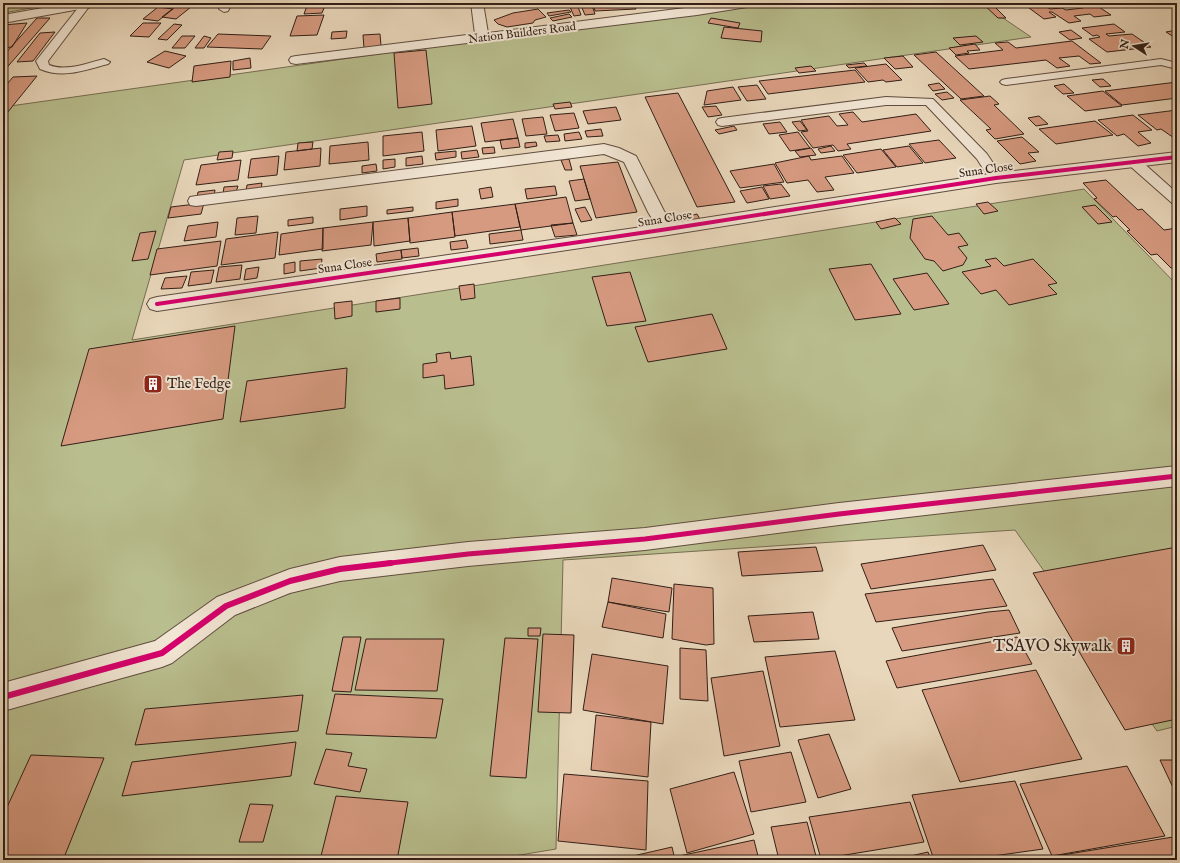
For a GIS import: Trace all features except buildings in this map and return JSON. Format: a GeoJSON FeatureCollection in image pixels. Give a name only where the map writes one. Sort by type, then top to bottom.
{"type":"FeatureCollection","features":[{"type":"Feature","properties":{"kind":"street"},"geometry":{"type":"LineString","coordinates":[[3,19],[88,3]]}},
{"type":"Feature","properties":{"kind":"street"},"geometry":{"type":"LineString","coordinates":[[476,3],[482,37]]}},
{"type":"Feature","properties":{"kind":"street","name":"Nation Builders Road"},"geometry":{"type":"LineString","coordinates":[[296,60],[690,12],[747,3]]}},
{"type":"Feature","properties":{"kind":"street"},"geometry":{"type":"LineString","coordinates":[[196,202],[604,149],[614,151],[630,159],[656,212],[668,229]]}},
{"type":"Feature","properties":{"kind":"street","name":"Suna Close"},"geometry":{"type":"LineString","coordinates":[[156,304],[668,229],[996,178],[1177,157]]}},
{"type":"Feature","properties":{"kind":"street"},"geometry":{"type":"LineString","coordinates":[[3,697],[162,653],[226,606],[290,581],[340,569],[461,555],[645,539],[839,514],[1177,476]]}},
{"type":"Feature","properties":{"kind":"lane"},"geometry":{"type":"LineString","coordinates":[[88,3],[42,61],[44,67],[54,71],[68,70],[104,62]]}},
{"type":"Feature","properties":{"kind":"lane"},"geometry":{"type":"LineString","coordinates":[[1006,82],[1161,62],[1177,66]]}},
{"type":"Feature","properties":{"kind":"lane"},"geometry":{"type":"LineString","coordinates":[[722,122],[886,101],[929,101],[982,157],[996,178]]}},
{"type":"Feature","properties":{"kind":"lane"},"geometry":{"type":"LineString","coordinates":[[1134,163],[1177,200]]}},
{"type":"Feature","properties":{"kind":"green space"},"geometry":{"type":"Polygon","coordinates":[[[3,3],[40,3],[37,7],[3,13],[3,3]]]}},
{"type":"Feature","properties":{"kind":"green space"},"geometry":{"type":"Polygon","coordinates":[[[740,3],[981,3],[1031,37],[184,160],[132,340],[1084,189],[1177,285],[1177,726],[1157,731],[1015,530],[563,560],[556,849],[490,860],[3,860],[3,107],[740,3]]]}},
{"type":"Feature","properties":{"kind":"cycle path"},"geometry":{"type":"LineString","coordinates":[[157,304],[668,229],[996,178],[1177,157]]}},
{"type":"Feature","properties":{"kind":"cycle path"},"geometry":{"type":"LineString","coordinates":[[3,697],[162,653],[226,606],[290,581],[340,569],[468,554],[645,539],[839,514],[1177,476]]}},
{"type":"Feature","properties":{"kind":"place","name":"The Fedge"},"geometry":{"type":"Point","coordinates":[153,384]}},
{"type":"Feature","properties":{"kind":"place","name":"TSAVO Skywalk"},"geometry":{"type":"Point","coordinates":[1126,646]}}]}
